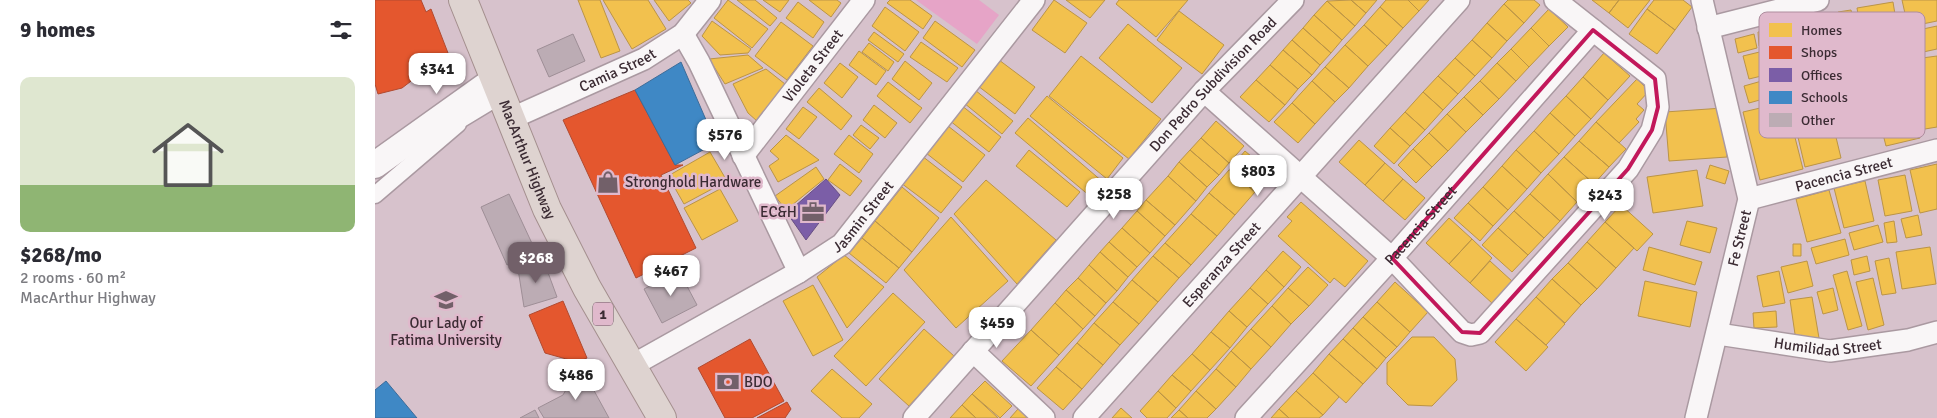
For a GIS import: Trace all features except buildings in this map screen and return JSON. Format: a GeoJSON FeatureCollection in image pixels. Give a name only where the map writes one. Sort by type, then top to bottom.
{"type":"FeatureCollection","features":[{"type":"Feature","properties":{"kind":"highway","name":"MacArthur Highway"},"geometry":{"type":"LineString","coordinates":[[463,0],[547,209],[587,288],[662,418]]}},
{"type":"Feature","properties":{"kind":"street","name":"Camia Street"},"geometry":{"type":"LineString","coordinates":[[502,99],[644,59],[683,34],[710,0]]}},
{"type":"Feature","properties":{"kind":"street","name":"Violeta Street"},"geometry":{"type":"LineString","coordinates":[[743,156],[864,0]]}},
{"type":"Feature","properties":{"kind":"street","name":"Jasmin Street"},"geometry":{"type":"LineString","coordinates":[[633,365],[799,272],[842,244],[1034,0]]}},
{"type":"Feature","properties":{"kind":"street","name":"Don Pedro Subdivision Road"},"geometry":{"type":"LineString","coordinates":[[913,418],[1205,91],[1293,0]]}},
{"type":"Feature","properties":{"kind":"street","name":"Esperanza Street"},"geometry":{"type":"LineString","coordinates":[[1084,418],[1459,0]]}},
{"type":"Feature","properties":{"kind":"street"},"geometry":{"type":"LineString","coordinates":[[1205,91],[1392,258],[1462,332],[1471,335],[1480,332],[1627,169],[1652,130],[1657,106],[1655,79],[1555,0]]}},
{"type":"Feature","properties":{"kind":"street","name":"Fe Street"},"geometry":{"type":"LineString","coordinates":[[1696,418],[1718,334],[1749,198],[1702,0]]}},
{"type":"Feature","properties":{"kind":"street"},"geometry":{"type":"LineString","coordinates":[[1771,12],[1818,0]]}},
{"type":"Feature","properties":{"kind":"street"},"geometry":{"type":"LineString","coordinates":[[1708,28],[1759,15]]}},
{"type":"Feature","properties":{"kind":"street","name":"Pacencia Street"},"geometry":{"type":"LineString","coordinates":[[1247,418],[1392,258],[1593,30]]}},
{"type":"Feature","properties":{"kind":"street"},"geometry":{"type":"LineString","coordinates":[[683,34],[699,62],[799,272]]}},
{"type":"Feature","properties":{"kind":"street"},"geometry":{"type":"LineString","coordinates":[[375,165],[502,99]]}},
{"type":"Feature","properties":{"kind":"street"},"geometry":{"type":"LineString","coordinates":[[375,196],[458,124]]}},
{"type":"Feature","properties":{"kind":"street","name":"Pacencia Street"},"geometry":{"type":"LineString","coordinates":[[1749,198],[1937,150]]}},
{"type":"Feature","properties":{"kind":"street","name":"Humilidad Street"},"geometry":{"type":"LineString","coordinates":[[1718,334],[1829,351],[1908,340],[1937,332]]}},
{"type":"Feature","properties":{"kind":"street"},"geometry":{"type":"LineString","coordinates":[[973,351],[1044,418]]}},
{"type":"Feature","properties":{"kind":"lane"},"geometry":{"type":"LineString","coordinates":[[458,124],[502,99]]}},
{"type":"Feature","properties":{"kind":"highlighted area"},"geometry":{"type":"Polygon","coordinates":[[[1593,30],[1655,79],[1658,107],[1652,130],[1628,169],[1480,333],[1462,332],[1392,258],[1593,30]]]}},
{"type":"Feature","properties":{"kind":"shaded area"},"geometry":{"type":"Polygon","coordinates":[[[916,0],[979,0],[999,15],[977,44],[916,0]]]}},
{"type":"Feature","properties":{"kind":"place","name":"Stronghold Hardware"},"geometry":{"type":"Point","coordinates":[608,182]}},
{"type":"Feature","properties":{"kind":"place","name":"EC&H"},"geometry":{"type":"Point","coordinates":[813,212]}},
{"type":"Feature","properties":{"kind":"place","name":"Our Lady of Fatima University"},"geometry":{"type":"Point","coordinates":[446,300]}},
{"type":"Feature","properties":{"kind":"place","name":"BDO"},"geometry":{"type":"Point","coordinates":[728,382]}}]}
